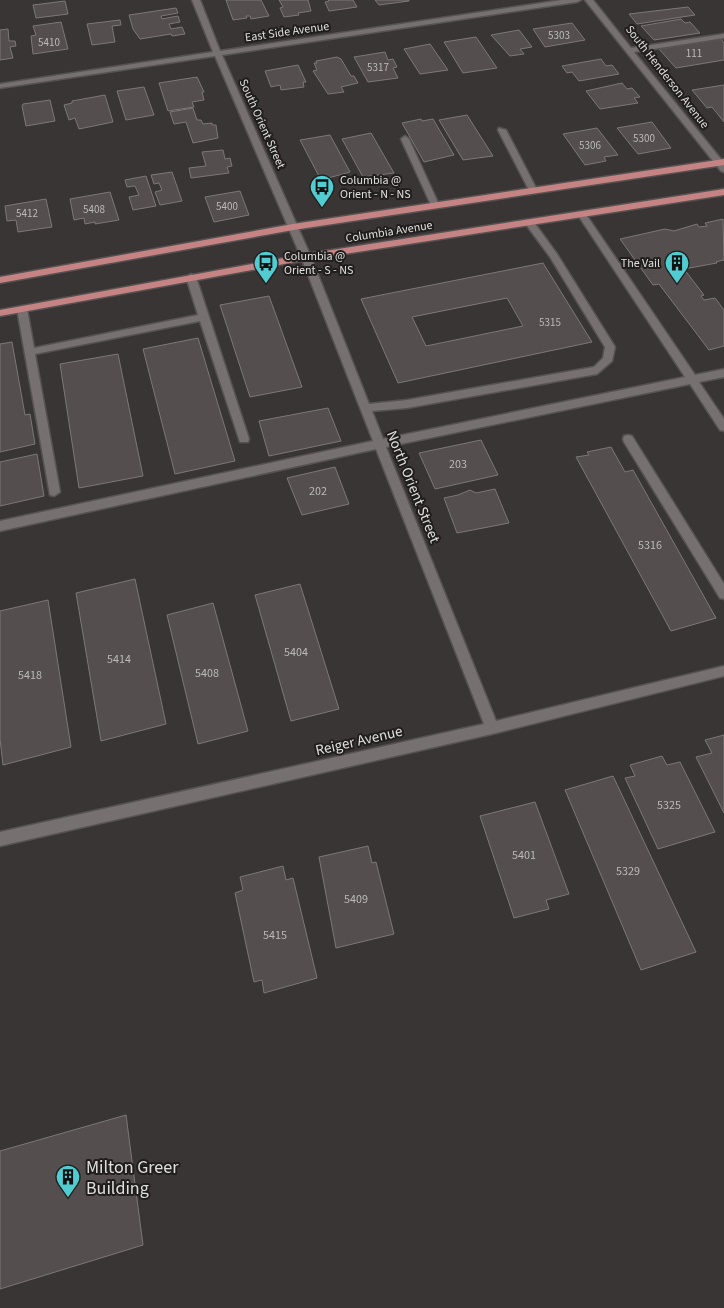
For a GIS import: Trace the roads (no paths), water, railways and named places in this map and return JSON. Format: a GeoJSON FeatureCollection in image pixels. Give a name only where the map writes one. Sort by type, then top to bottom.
{"type":"FeatureCollection","features":[{"type":"Feature","properties":{"kind":"main road","name":"Columbia Avenue"},"geometry":{"type":"LineString","coordinates":[[0,280],[294,226],[533,190],[722,165]]}},
{"type":"Feature","properties":{"kind":"main road","name":"Columbia Avenue"},"geometry":{"type":"LineString","coordinates":[[0,313],[306,257],[724,192]]}},
{"type":"Feature","properties":{"kind":"street","name":"South Orient Street"},"geometry":{"type":"LineString","coordinates":[[196,0],[217,54],[306,257]]}},
{"type":"Feature","properties":{"kind":"street","name":"East Side Avenue"},"geometry":{"type":"LineString","coordinates":[[0,86],[577,0]]}},
{"type":"Feature","properties":{"kind":"street","name":"South Henderson Avenue"},"geometry":{"type":"LineString","coordinates":[[589,0],[722,165]]}},
{"type":"Feature","properties":{"kind":"street"},"geometry":{"type":"LineString","coordinates":[[631,50],[724,36]]}},
{"type":"Feature","properties":{"kind":"street"},"geometry":{"type":"LineString","coordinates":[[502,130],[533,190]]}},
{"type":"Feature","properties":{"kind":"street"},"geometry":{"type":"LineString","coordinates":[[405,139],[435,204]]}},
{"type":"Feature","properties":{"kind":"street"},"geometry":{"type":"LineString","coordinates":[[582,215],[724,427]]}},
{"type":"Feature","properties":{"kind":"street"},"geometry":{"type":"LineString","coordinates":[[366,408],[407,404],[597,370],[608,360],[610,347],[554,256],[530,223]]}},
{"type":"Feature","properties":{"kind":"street","name":"North Orient Street"},"geometry":{"type":"LineString","coordinates":[[306,257],[492,728]]}},
{"type":"Feature","properties":{"kind":"street"},"geometry":{"type":"LineString","coordinates":[[191,277],[244,439]]}},
{"type":"Feature","properties":{"kind":"street"},"geometry":{"type":"LineString","coordinates":[[22,309],[54,492]]}},
{"type":"Feature","properties":{"kind":"street"},"geometry":{"type":"LineString","coordinates":[[30,352],[204,317]]}},
{"type":"Feature","properties":{"kind":"street"},"geometry":{"type":"LineString","coordinates":[[0,526],[380,444],[724,373]]}},
{"type":"Feature","properties":{"kind":"street"},"geometry":{"type":"LineString","coordinates":[[628,439],[724,594]]}},
{"type":"Feature","properties":{"kind":"street","name":"Reiger Avenue"},"geometry":{"type":"LineString","coordinates":[[0,839],[492,728],[724,671]]}},
{"type":"Feature","properties":{"kind":"place","name":"Columbia @ Orient - N - NS"},"geometry":{"type":"Point","coordinates":[322,208]}},
{"type":"Feature","properties":{"kind":"place","name":"Columbia @ Orient - S - NS"},"geometry":{"type":"Point","coordinates":[266,284]}},
{"type":"Feature","properties":{"kind":"place","name":"The Vail"},"geometry":{"type":"Point","coordinates":[677,284]}},
{"type":"Feature","properties":{"kind":"place","name":"Milton Greer Building"},"geometry":{"type":"Point","coordinates":[68,1198]}}]}
